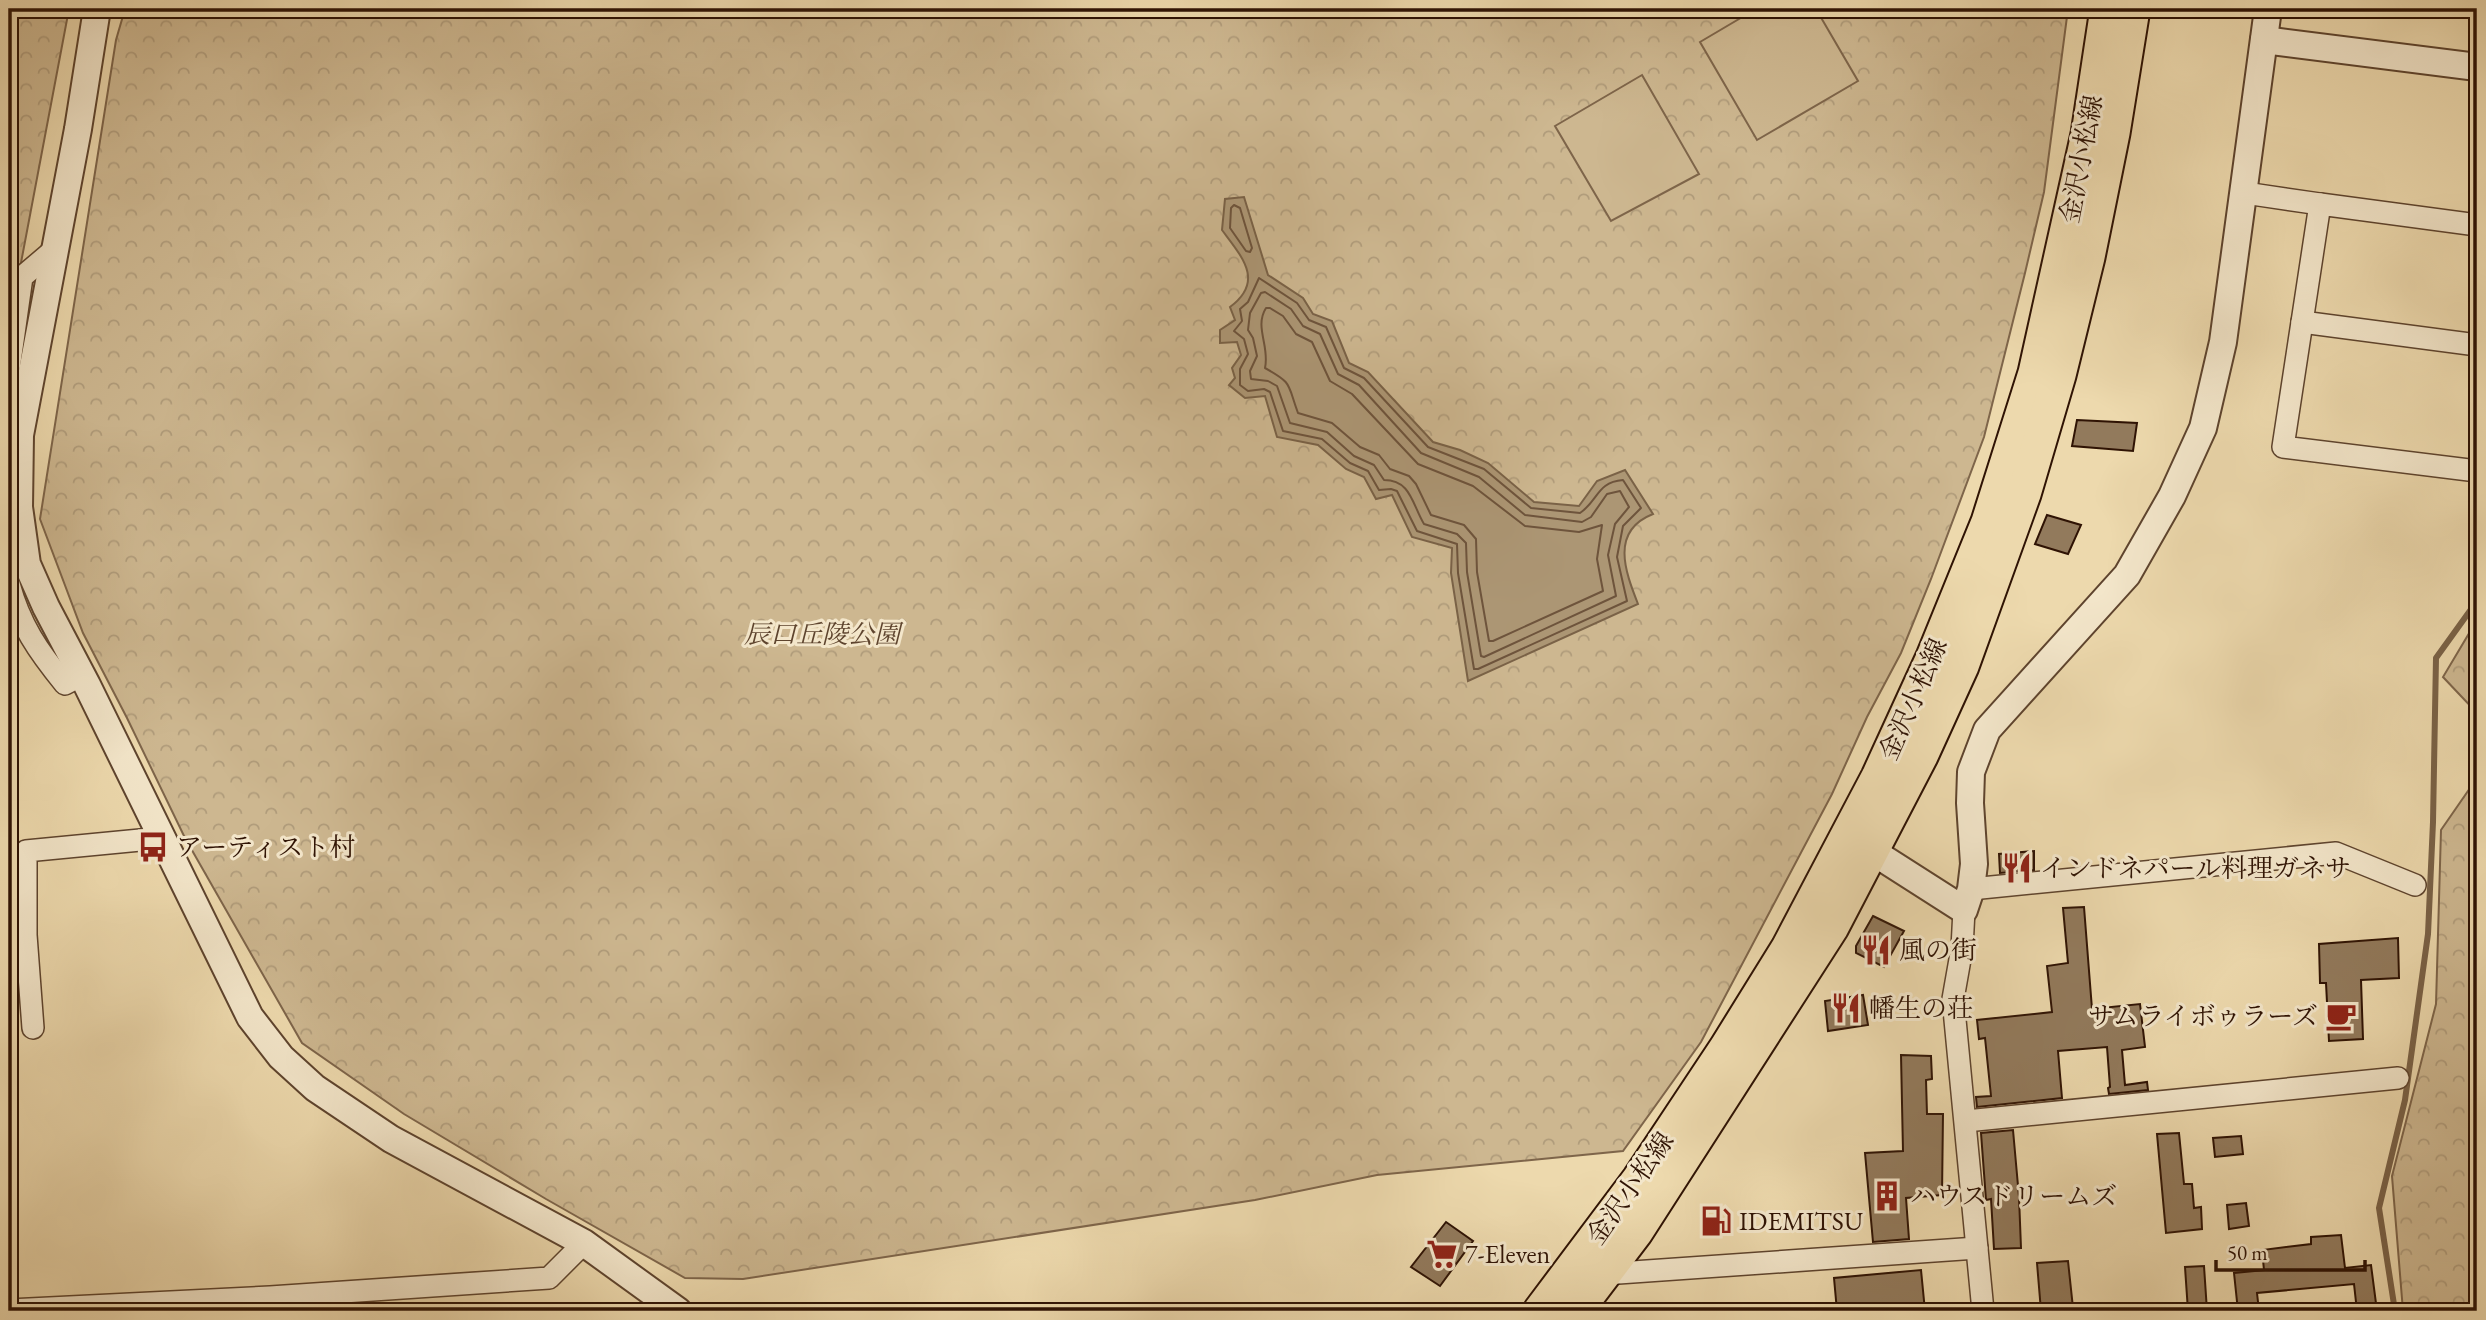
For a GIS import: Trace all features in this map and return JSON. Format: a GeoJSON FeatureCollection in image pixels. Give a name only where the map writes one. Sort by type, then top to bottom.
{"type":"FeatureCollection","features":[{"type":"Feature","properties":{"kind":"main road","name":"金沢小松線"},"geometry":{"type":"LineString","coordinates":[[1576,1311],[1636,1232],[1832,928],[1878,777],[1988,522],[2035,373],[2088,134],[2107,9]]}},
{"type":"Feature","properties":{"kind":"main road","name":"金沢小松線"},"geometry":{"type":"LineString","coordinates":[[1540,1311],[1639,1179],[1726,1048],[1788,948],[1860,843],[1962,666],[2024,494],[2059,375],[2088,257],[2113,133],[2133,9]]}},
{"type":"Feature","properties":{"kind":"street"},"geometry":{"type":"LineString","coordinates":[[97,9],[20,435],[19,506],[27,564],[46,607],[250,1017],[281,1057],[315,1088],[391,1139],[584,1243],[678,1311]]}},
{"type":"Feature","properties":{"kind":"street"},"geometry":{"type":"LineString","coordinates":[[1983,1311],[1953,999],[1974,864],[1971,772],[1987,730],[2127,575],[2172,496],[2203,428],[2223,342],[2268,9]]}},
{"type":"Feature","properties":{"kind":"street"},"geometry":{"type":"LineString","coordinates":[[2264,40],[2477,67]]}},
{"type":"Feature","properties":{"kind":"street"},"geometry":{"type":"LineString","coordinates":[[2245,193],[2477,225]]}},
{"type":"Feature","properties":{"kind":"street"},"geometry":{"type":"LineString","coordinates":[[2320,204],[2283,447],[2477,471]]}},
{"type":"Feature","properties":{"kind":"street"},"geometry":{"type":"LineString","coordinates":[[9,369],[22,276],[55,249]]}},
{"type":"Feature","properties":{"kind":"street"},"geometry":{"type":"LineString","coordinates":[[2302,322],[2477,345]]}},
{"type":"Feature","properties":{"kind":"street"},"geometry":{"type":"LineString","coordinates":[[9,584],[13,600],[36,648],[65,684],[82,675]]}},
{"type":"Feature","properties":{"kind":"street"},"geometry":{"type":"LineString","coordinates":[[33,1028],[26,935],[26,851],[161,838]]}},
{"type":"Feature","properties":{"kind":"street"},"geometry":{"type":"LineString","coordinates":[[1860,843],[1967,899],[2336,853],[2415,885]]}},
{"type":"Feature","properties":{"kind":"street"},"geometry":{"type":"LineString","coordinates":[[1966,1121],[2398,1079]]}},
{"type":"Feature","properties":{"kind":"street"},"geometry":{"type":"LineString","coordinates":[[9,1310],[270,1297],[549,1278],[584,1243]]}},
{"type":"Feature","properties":{"kind":"street"},"geometry":{"type":"LineString","coordinates":[[1604,1274],[1977,1248]]}},
{"type":"Feature","properties":{"kind":"green space"},"geometry":{"type":"Polygon","coordinates":[[[9,9],[69,9],[20,268],[9,267],[9,9]]]}},
{"type":"Feature","properties":{"kind":"green space","name":"辰口丘陵公園"},"geometry":{"type":"Polygon","coordinates":[[[125,9],[2068,9],[2044,192],[2025,273],[1984,437],[1931,579],[1901,653],[1867,717],[1832,794],[1701,1042],[1623,1151],[1377,1175],[1255,1200],[743,1279],[685,1278],[404,1114],[302,1043],[185,838],[83,633],[40,519],[116,40],[125,9]]]}},
{"type":"Feature","properties":{"kind":"green space"},"geometry":{"type":"Polygon","coordinates":[[[1756,9],[1816,9],[1858,81],[1757,140],[1700,42],[1756,9]]]}},
{"type":"Feature","properties":{"kind":"green space"},"geometry":{"type":"Polygon","coordinates":[[[1642,75],[1699,174],[1611,221],[1555,126],[1642,75]]]}},
{"type":"Feature","properties":{"kind":"green space"},"geometry":{"type":"Polygon","coordinates":[[[2477,620],[2477,713],[2443,677],[2477,620]]]}},
{"type":"Feature","properties":{"kind":"green space"},"geometry":{"type":"Polygon","coordinates":[[[2477,778],[2477,1311],[2403,1311],[2392,1176],[2436,1004],[2441,830],[2477,778]]]}},
{"type":"Feature","properties":{"kind":"water"},"geometry":{"type":"Polygon","coordinates":[[[1244,197],[1268,275],[1303,298],[1313,314],[1332,321],[1349,363],[1368,372],[1433,442],[1460,450],[1488,463],[1534,502],[1579,506],[1597,481],[1625,470],[1653,514],[1639,521],[1631,531],[1624,553],[1638,604],[1468,681],[1451,573],[1452,548],[1412,537],[1392,495],[1376,499],[1364,477],[1346,469],[1318,445],[1277,437],[1265,396],[1245,398],[1229,385],[1235,378],[1232,368],[1241,355],[1237,342],[1220,343],[1220,330],[1235,320],[1230,307],[1241,297],[1248,278],[1243,259],[1222,230],[1225,199],[1244,197]]]}},
{"type":"Feature","properties":{"kind":"building"},"geometry":{"type":"Polygon","coordinates":[[[2077,420],[2137,423],[2133,451],[2072,446],[2077,420]]]}},
{"type":"Feature","properties":{"kind":"building"},"geometry":{"type":"Polygon","coordinates":[[[2047,515],[2081,525],[2068,554],[2035,544],[2047,515]]]}},
{"type":"Feature","properties":{"kind":"building","name":"インドネパール料理ガネサ"},"geometry":{"type":"Polygon","coordinates":[[[2034,851],[2034,870],[2000,873],[1999,854],[2034,851]]]}},
{"type":"Feature","properties":{"kind":"building"},"geometry":{"type":"Polygon","coordinates":[[[2084,907],[2092,1009],[2140,1004],[2145,1047],[2122,1050],[2125,1085],[2147,1082],[2148,1090],[2109,1094],[2107,1047],[2058,1051],[2062,1098],[1977,1107],[1976,1097],[1991,1096],[1985,1038],[1979,1039],[1977,1020],[2052,1012],[2047,966],[2068,963],[2063,908],[2084,907]]]}},
{"type":"Feature","properties":{"kind":"building"},"geometry":{"type":"Polygon","coordinates":[[[1873,916],[1904,931],[1884,967],[1856,953],[1856,946],[1873,916]]]}},
{"type":"Feature","properties":{"kind":"building"},"geometry":{"type":"Polygon","coordinates":[[[2398,938],[2399,978],[2361,980],[2363,1039],[2329,1041],[2326,983],[2320,983],[2319,944],[2398,938]]]}},
{"type":"Feature","properties":{"kind":"building"},"geometry":{"type":"Polygon","coordinates":[[[1863,995],[1868,1025],[1828,1031],[1825,1001],[1863,995]]]}},
{"type":"Feature","properties":{"kind":"building"},"geometry":{"type":"Polygon","coordinates":[[[1901,1055],[1931,1056],[1932,1079],[1926,1080],[1927,1114],[1943,1114],[1942,1195],[1906,1198],[1909,1239],[1873,1242],[1865,1153],[1903,1151],[1901,1055]]]}},
{"type":"Feature","properties":{"kind":"building"},"geometry":{"type":"Polygon","coordinates":[[[2013,1130],[2021,1248],[1994,1249],[1991,1199],[1986,1200],[1981,1133],[2013,1130]]]}},
{"type":"Feature","properties":{"kind":"building"},"geometry":{"type":"Polygon","coordinates":[[[2179,1133],[2184,1184],[2192,1184],[2194,1208],[2201,1207],[2202,1229],[2166,1233],[2157,1134],[2179,1133]]]}},
{"type":"Feature","properties":{"kind":"building"},"geometry":{"type":"Polygon","coordinates":[[[2241,1136],[2243,1154],[2215,1157],[2213,1138],[2241,1136]]]}},
{"type":"Feature","properties":{"kind":"building"},"geometry":{"type":"Polygon","coordinates":[[[2246,1203],[2249,1226],[2229,1229],[2227,1205],[2246,1203]]]}},
{"type":"Feature","properties":{"kind":"building","name":"7-Eleven"},"geometry":{"type":"Polygon","coordinates":[[[1446,1222],[1473,1241],[1440,1286],[1411,1267],[1446,1222]]]}},
{"type":"Feature","properties":{"kind":"building"},"geometry":{"type":"Polygon","coordinates":[[[2341,1235],[2345,1268],[2371,1265],[2377,1311],[2357,1311],[2354,1284],[2257,1293],[2259,1311],[2238,1311],[2234,1273],[2264,1270],[2262,1250],[2311,1244],[2311,1237],[2341,1235]]]}},
{"type":"Feature","properties":{"kind":"building"},"geometry":{"type":"Polygon","coordinates":[[[2068,1261],[2073,1308],[2041,1311],[2037,1263],[2068,1261]]]}},
{"type":"Feature","properties":{"kind":"building"},"geometry":{"type":"Polygon","coordinates":[[[2204,1266],[2207,1311],[2188,1311],[2185,1267],[2204,1266]]]}},
{"type":"Feature","properties":{"kind":"building"},"geometry":{"type":"Polygon","coordinates":[[[1921,1270],[1925,1311],[1837,1311],[1834,1278],[1921,1270]]]}},
{"type":"Feature","properties":{"kind":"waterway"},"geometry":{"type":"LineString","coordinates":[[2395,1311],[2379,1208],[2405,1100],[2428,934],[2436,658],[2477,601]]}},
{"type":"Feature","properties":{"kind":"place","name":"アーティスト村"},"geometry":{"type":"Point","coordinates":[153,847]}},
{"type":"Feature","properties":{"kind":"place","name":"インドネパール料理ガネサ"},"geometry":{"type":"Point","coordinates":[2017,868]}},
{"type":"Feature","properties":{"kind":"place","name":"風の街"},"geometry":{"type":"Point","coordinates":[1876,950]}},
{"type":"Feature","properties":{"kind":"place","name":"幡生の荘"},"geometry":{"type":"Point","coordinates":[1846,1008]}},
{"type":"Feature","properties":{"kind":"place","name":"サムライボゥラーズ"},"geometry":{"type":"Point","coordinates":[2341,1016]}},
{"type":"Feature","properties":{"kind":"place","name":"ハウスドリームズ"},"geometry":{"type":"Point","coordinates":[1887,1196]}},
{"type":"Feature","properties":{"kind":"place","name":"IDEMITSU"},"geometry":{"type":"Point","coordinates":[1716,1221]}},
{"type":"Feature","properties":{"kind":"place","name":"7-Eleven"},"geometry":{"type":"Point","coordinates":[1442,1254]}}]}
